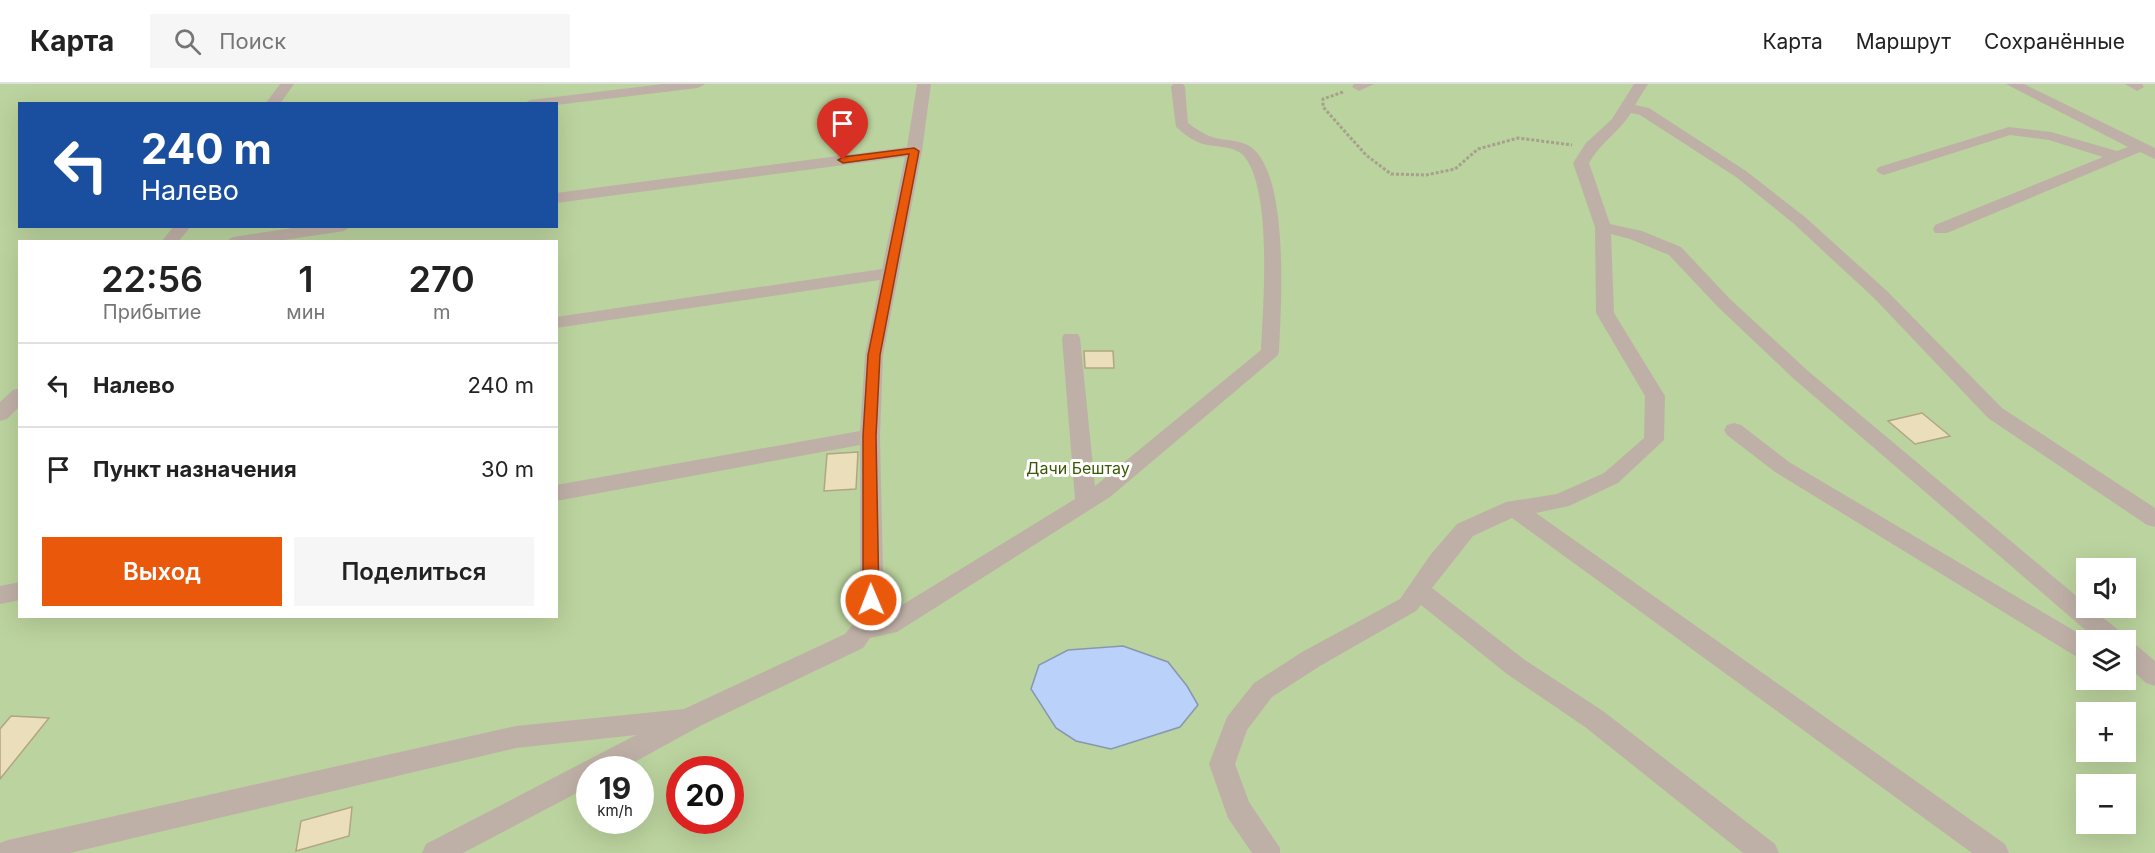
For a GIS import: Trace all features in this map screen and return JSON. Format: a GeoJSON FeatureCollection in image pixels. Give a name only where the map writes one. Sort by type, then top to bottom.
{"type":"FeatureCollection","features":[{"type":"Feature","properties":{"kind":"street"},"geometry":{"type":"LineString","coordinates":[[274,102],[287,84]]}},
{"type":"Feature","properties":{"kind":"street"},"geometry":{"type":"LineString","coordinates":[[547,102],[698,84]]}},
{"type":"Feature","properties":{"kind":"street"},"geometry":{"type":"LineString","coordinates":[[620,756],[693,717],[854,641],[872,617],[870,436],[874,355],[914,151],[924,84]]}},
{"type":"Feature","properties":{"kind":"street"},"geometry":{"type":"LineString","coordinates":[[1266,853],[1266,848],[1238,809],[1222,764],[1236,725],[1263,690],[1311,659],[1408,605],[1439,560],[1465,530],[1514,508],[1561,501],[1611,478],[1654,440],[1655,396],[1605,313],[1603,226],[1581,163],[1591,146],[1618,122],[1641,84]]}},
{"type":"Feature","properties":{"kind":"street"},"geometry":{"type":"LineString","coordinates":[[2013,84],[2138,148],[2155,154]]}},
{"type":"Feature","properties":{"kind":"street"},"geometry":{"type":"LineString","coordinates":[[862,630],[889,625],[1102,492],[1270,352],[1271,214],[1259,172],[1248,152],[1239,147],[1206,140],[1193,134],[1181,124],[1178,86]]}},
{"type":"Feature","properties":{"kind":"street"},"geometry":{"type":"LineString","coordinates":[[1627,108],[1644,111],[1741,174],[1799,220],[1881,295],[1995,413],[2155,519]]}},
{"type":"Feature","properties":{"kind":"street"},"geometry":{"type":"LineString","coordinates":[[1884,170],[2009,131],[2041,135],[2120,157]]}},
{"type":"Feature","properties":{"kind":"street"},"geometry":{"type":"LineString","coordinates":[[1941,229],[2138,148]]}},
{"type":"Feature","properties":{"kind":"street"},"geometry":{"type":"LineString","coordinates":[[558,198],[914,151]]}},
{"type":"Feature","properties":{"kind":"street"},"geometry":{"type":"LineString","coordinates":[[1603,226],[1636,235],[1675,251],[1724,303],[1801,375],[2101,630]]}},
{"type":"Feature","properties":{"kind":"street"},"geometry":{"type":"LineString","coordinates":[[171,240],[181,228]]}},
{"type":"Feature","properties":{"kind":"street"},"geometry":{"type":"LineString","coordinates":[[247,240],[330,228]]}},
{"type":"Feature","properties":{"kind":"street"},"geometry":{"type":"LineString","coordinates":[[558,323],[889,273]]}},
{"type":"Feature","properties":{"kind":"street"},"geometry":{"type":"LineString","coordinates":[[1071,338],[1086,502]]}},
{"type":"Feature","properties":{"kind":"street"},"geometry":{"type":"LineString","coordinates":[[1734,430],[1782,467],[2076,644]]}},
{"type":"Feature","properties":{"kind":"street"},"geometry":{"type":"LineString","coordinates":[[558,493],[870,436]]}},
{"type":"Feature","properties":{"kind":"street"},"geometry":{"type":"LineString","coordinates":[[1514,508],[1995,853]]}},
{"type":"Feature","properties":{"kind":"street"},"geometry":{"type":"LineString","coordinates":[[1419,590],[1516,667],[1594,719],[1765,853]]}},
{"type":"Feature","properties":{"kind":"street"},"geometry":{"type":"LineString","coordinates":[[0,595],[18,591]]}},
{"type":"Feature","properties":{"kind":"street"},"geometry":{"type":"LineString","coordinates":[[2136,660],[2155,676]]}},
{"type":"Feature","properties":{"kind":"street"},"geometry":{"type":"LineString","coordinates":[[2136,673],[2155,682]]}},
{"type":"Feature","properties":{"kind":"street"},"geometry":{"type":"LineString","coordinates":[[8,853],[516,737],[693,717]]}},
{"type":"Feature","properties":{"kind":"street"},"geometry":{"type":"LineString","coordinates":[[436,853],[576,779]]}},
{"type":"Feature","properties":{"kind":"path"},"geometry":{"type":"LineString","coordinates":[[1363,86],[1323,99],[1323,107],[1366,155],[1391,174],[1426,175],[1455,169],[1478,149],[1518,138],[1591,146]]}},
{"type":"Feature","properties":{"kind":"green space","name":"Дачи Бештау"},"geometry":{"type":"Polygon","coordinates":[[[0,84],[2155,84],[2155,853],[0,853],[0,84]]]}},
{"type":"Feature","properties":{"kind":"water"},"geometry":{"type":"Polygon","coordinates":[[[1123,646],[1168,662],[1187,686],[1198,705],[1180,727],[1111,749],[1076,741],[1056,728],[1031,689],[1039,665],[1068,650],[1123,646]]]}},
{"type":"Feature","properties":{"kind":"building"},"geometry":{"type":"Polygon","coordinates":[[[1084,351],[1113,351],[1114,368],[1085,368],[1084,351]]]}},
{"type":"Feature","properties":{"kind":"building"},"geometry":{"type":"Polygon","coordinates":[[[1922,413],[1950,436],[1915,444],[1888,421],[1922,413]]]}},
{"type":"Feature","properties":{"kind":"building"},"geometry":{"type":"Polygon","coordinates":[[[858,452],[856,489],[824,491],[827,454],[858,452]]]}},
{"type":"Feature","properties":{"kind":"building"},"geometry":{"type":"Polygon","coordinates":[[[11,716],[49,718],[0,779],[0,729],[11,716]]]}},
{"type":"Feature","properties":{"kind":"building"},"geometry":{"type":"Polygon","coordinates":[[[352,807],[349,836],[296,851],[301,821],[352,807]]]}},
{"type":"Feature","properties":{"kind":"route"},"geometry":{"type":"LineString","coordinates":[[843,160],[914,151],[874,355],[870,436],[871,600]]}}]}
